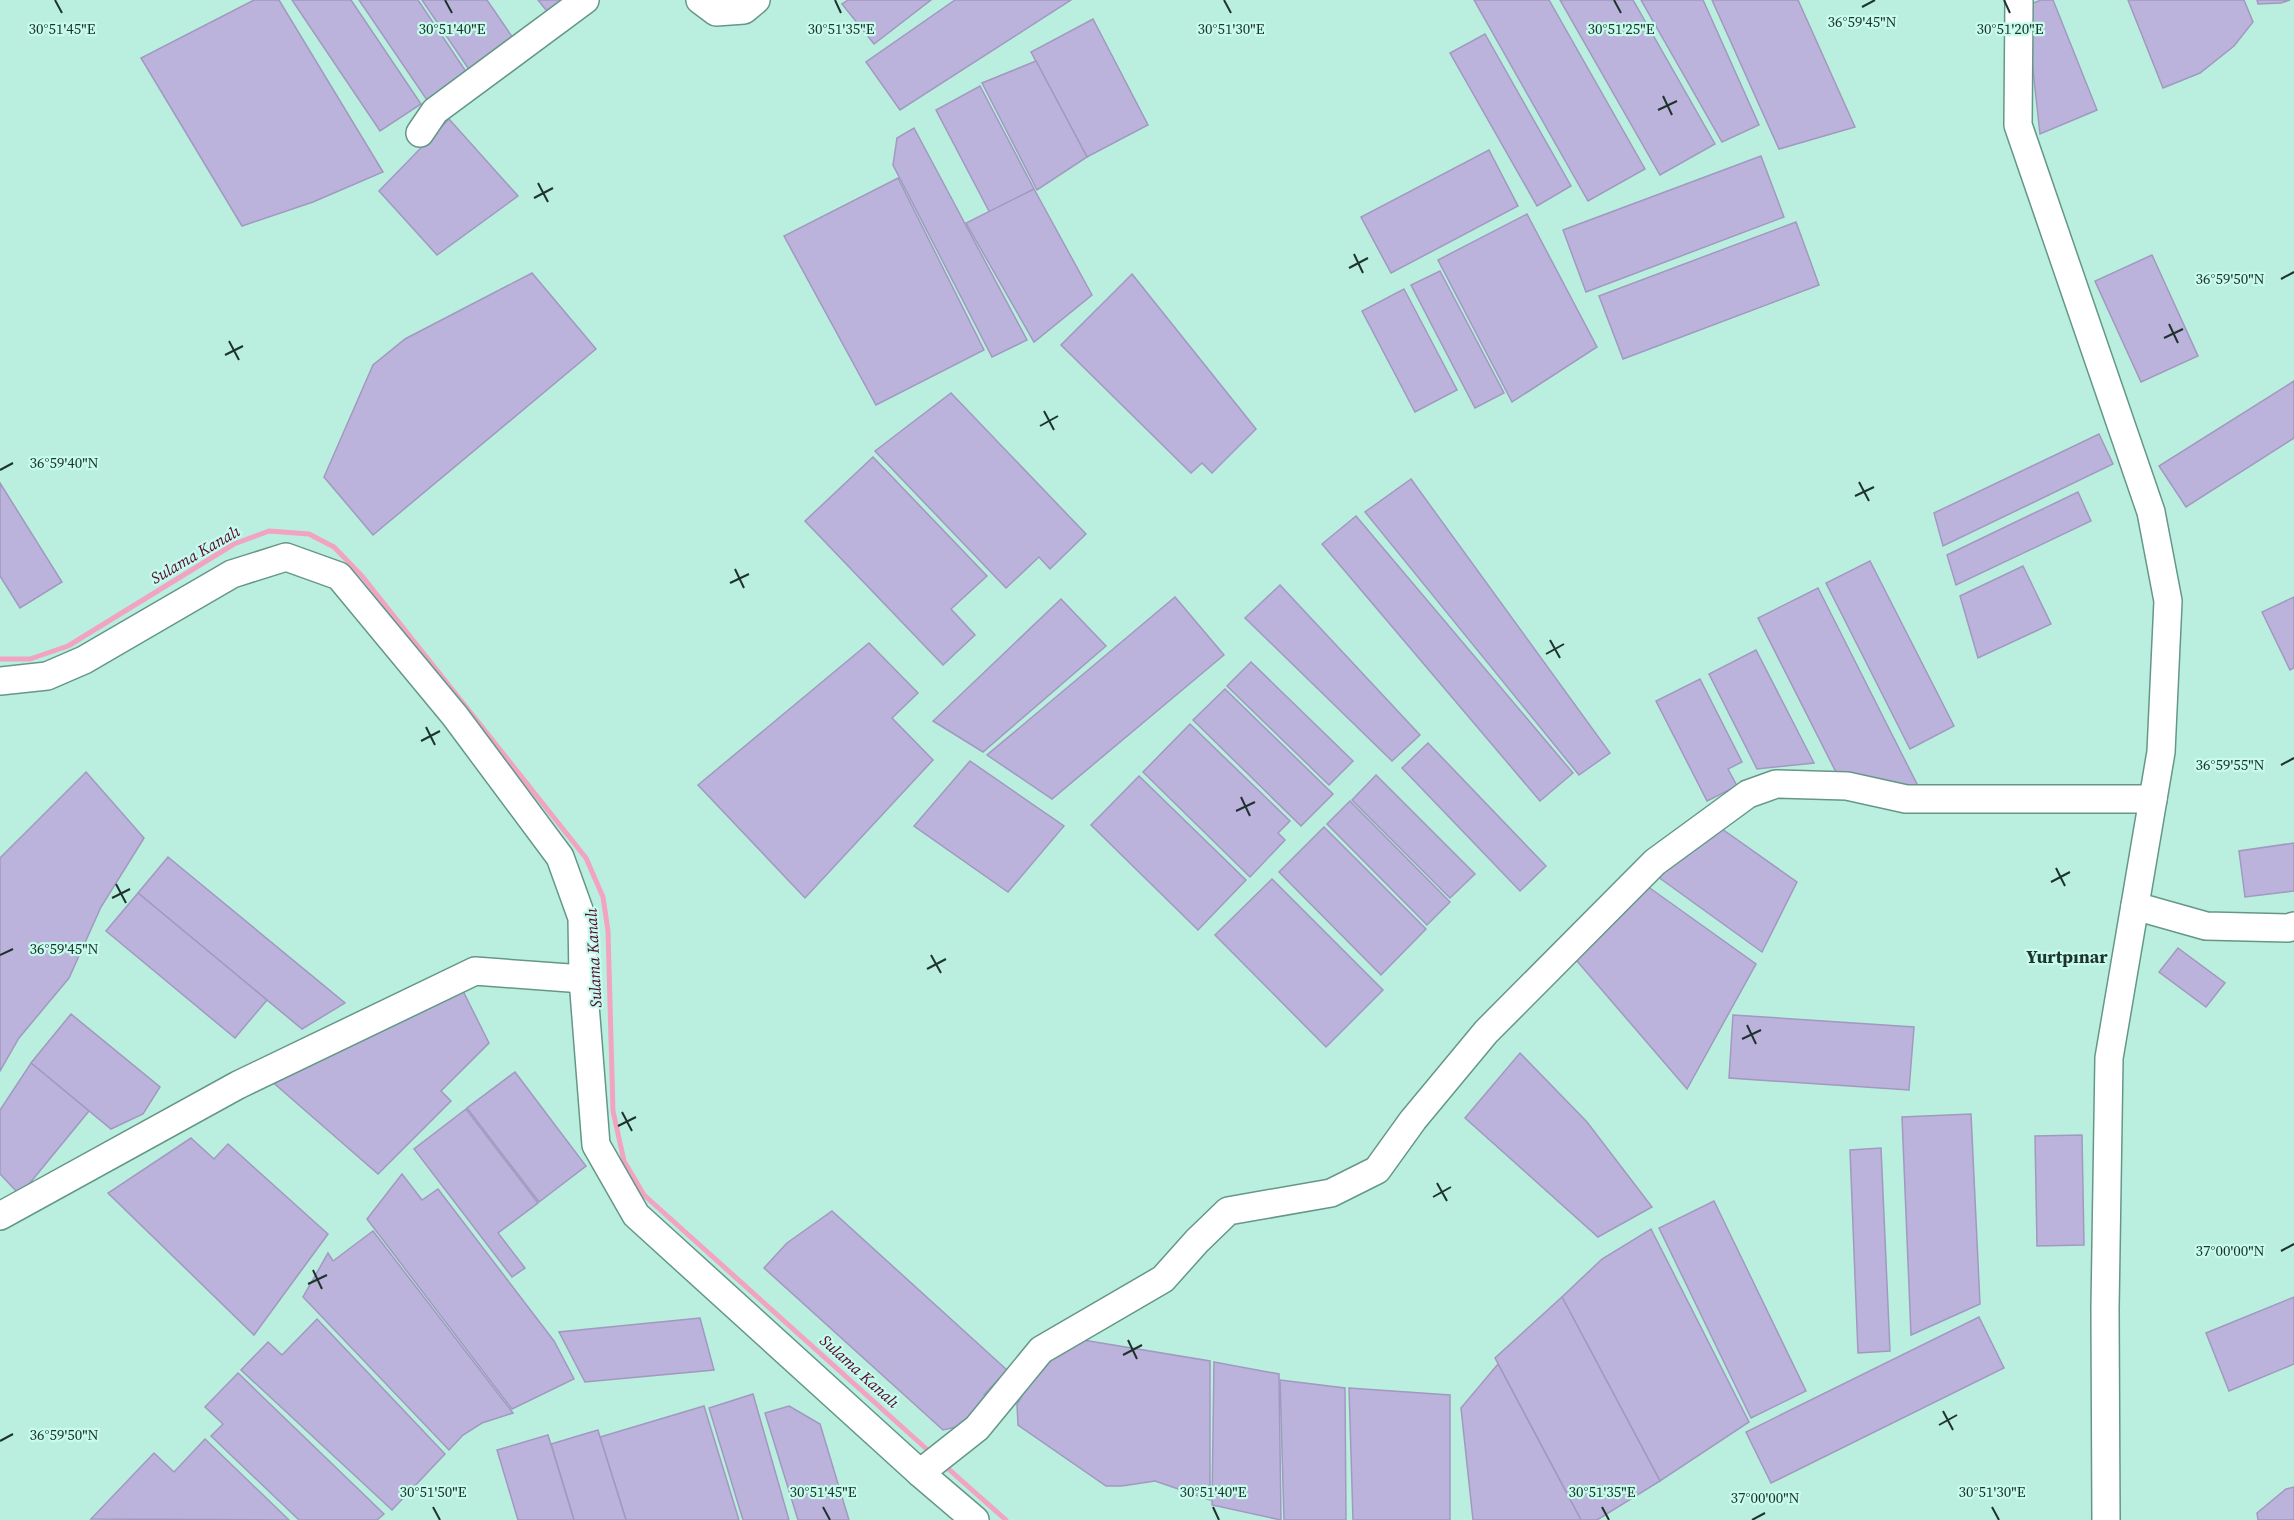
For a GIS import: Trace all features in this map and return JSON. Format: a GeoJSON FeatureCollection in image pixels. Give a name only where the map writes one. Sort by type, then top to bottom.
{"type":"FeatureCollection","features":[{"type":"Feature","properties":{"kind":"street"},"geometry":{"type":"LineString","coordinates":[[420,133],[435,111],[585,0]]}},
{"type":"Feature","properties":{"kind":"street"},"geometry":{"type":"LineString","coordinates":[[700,0],[716,12],[744,10],[756,0]]}},
{"type":"Feature","properties":{"kind":"street"},"geometry":{"type":"LineString","coordinates":[[2019,0],[2018,125],[2151,512],[2168,601],[2161,752],[2109,1058],[2105,1309],[2106,1520]]}},
{"type":"Feature","properties":{"kind":"street"},"geometry":{"type":"LineString","coordinates":[[0,681],[47,676],[84,660],[232,574],[286,557],[339,576],[455,716],[560,857],[582,918],[583,979],[596,1145],[636,1215],[920,1473],[975,1520]]}},
{"type":"Feature","properties":{"kind":"street"},"geometry":{"type":"LineString","coordinates":[[920,1473],[977,1428],[1041,1350],[1163,1280],[1197,1241],[1228,1211],[1331,1193],[1377,1170],[1413,1120],[1494,1023],[1655,862],[1748,794],[1776,784],[1847,786],[1906,799],[2153,799]]}},
{"type":"Feature","properties":{"kind":"street"},"geometry":{"type":"LineString","coordinates":[[2135,906],[2206,926],[2288,928],[2294,926]]}},
{"type":"Feature","properties":{"kind":"street"},"geometry":{"type":"LineString","coordinates":[[0,1216],[238,1085],[475,970],[583,979]]}},
{"type":"Feature","properties":{"kind":"building"},"geometry":{"type":"Polygon","coordinates":[[[254,0],[279,0],[383,172],[313,202],[242,226],[141,58],[254,0]]]}},
{"type":"Feature","properties":{"kind":"building"},"geometry":{"type":"Polygon","coordinates":[[[292,0],[351,0],[421,104],[380,131],[292,0]]]}},
{"type":"Feature","properties":{"kind":"building"},"geometry":{"type":"Polygon","coordinates":[[[359,0],[418,0],[467,73],[427,100],[359,0]]]}},
{"type":"Feature","properties":{"kind":"building"},"geometry":{"type":"Polygon","coordinates":[[[422,0],[487,0],[515,41],[470,71],[422,0]]]}},
{"type":"Feature","properties":{"kind":"building"},"geometry":{"type":"Polygon","coordinates":[[[538,0],[571,0],[550,15],[538,0]]]}},
{"type":"Feature","properties":{"kind":"building"},"geometry":{"type":"Polygon","coordinates":[[[848,0],[931,0],[874,44],[842,4],[848,0]]]}},
{"type":"Feature","properties":{"kind":"building"},"geometry":{"type":"Polygon","coordinates":[[[955,0],[1071,0],[900,110],[866,62],[955,0]]]}},
{"type":"Feature","properties":{"kind":"building"},"geometry":{"type":"Polygon","coordinates":[[[1474,0],[1549,0],[1645,169],[1588,201],[1474,0]]]}},
{"type":"Feature","properties":{"kind":"building"},"geometry":{"type":"Polygon","coordinates":[[[1560,0],[1633,0],[1715,144],[1660,175],[1560,0]]]}},
{"type":"Feature","properties":{"kind":"building"},"geometry":{"type":"Polygon","coordinates":[[[1641,0],[1703,0],[1759,125],[1722,142],[1641,0]]]}},
{"type":"Feature","properties":{"kind":"building"},"geometry":{"type":"Polygon","coordinates":[[[1712,0],[1798,0],[1855,127],[1779,149],[1712,0]]]}},
{"type":"Feature","properties":{"kind":"building"},"geometry":{"type":"Polygon","coordinates":[[[2041,0],[2053,0],[2097,110],[2040,134],[2026,6],[2041,0]]]}},
{"type":"Feature","properties":{"kind":"building"},"geometry":{"type":"Polygon","coordinates":[[[2128,0],[2244,0],[2253,22],[2234,46],[2200,73],[2163,88],[2128,0]]]}},
{"type":"Feature","properties":{"kind":"building"},"geometry":{"type":"Polygon","coordinates":[[[2257,0],[2290,0],[2281,3],[2258,4],[2257,0]]]}},
{"type":"Feature","properties":{"kind":"building"},"geometry":{"type":"Polygon","coordinates":[[[1093,19],[1148,125],[1087,157],[1031,52],[1093,19]]]}},
{"type":"Feature","properties":{"kind":"building"},"geometry":{"type":"Polygon","coordinates":[[[1485,34],[1571,186],[1537,206],[1450,53],[1485,34]]]}},
{"type":"Feature","properties":{"kind":"building"},"geometry":{"type":"Polygon","coordinates":[[[1036,61],[1087,157],[1037,190],[982,83],[1036,61]]]}},
{"type":"Feature","properties":{"kind":"building"},"geometry":{"type":"Polygon","coordinates":[[[980,86],[1034,189],[990,213],[936,110],[980,86]]]}},
{"type":"Feature","properties":{"kind":"building"},"geometry":{"type":"Polygon","coordinates":[[[449,119],[518,196],[437,255],[379,191],[449,119]]]}},
{"type":"Feature","properties":{"kind":"building"},"geometry":{"type":"Polygon","coordinates":[[[914,128],[1027,340],[992,357],[893,165],[897,138],[914,128]]]}},
{"type":"Feature","properties":{"kind":"building"},"geometry":{"type":"Polygon","coordinates":[[[1489,150],[1518,206],[1391,273],[1361,217],[1489,150]]]}},
{"type":"Feature","properties":{"kind":"building"},"geometry":{"type":"Polygon","coordinates":[[[1761,156],[1784,217],[1586,292],[1563,230],[1761,156]]]}},
{"type":"Feature","properties":{"kind":"building"},"geometry":{"type":"Polygon","coordinates":[[[898,178],[984,350],[876,405],[784,236],[898,178]]]}},
{"type":"Feature","properties":{"kind":"building"},"geometry":{"type":"Polygon","coordinates":[[[1034,189],[1092,295],[1034,342],[966,223],[1034,189]]]}},
{"type":"Feature","properties":{"kind":"building"},"geometry":{"type":"Polygon","coordinates":[[[1527,214],[1597,347],[1512,402],[1438,260],[1527,214]]]}},
{"type":"Feature","properties":{"kind":"building"},"geometry":{"type":"Polygon","coordinates":[[[1796,222],[1819,285],[1623,359],[1599,296],[1796,222]]]}},
{"type":"Feature","properties":{"kind":"building"},"geometry":{"type":"Polygon","coordinates":[[[2152,255],[2198,356],[2141,382],[2095,281],[2152,255]]]}},
{"type":"Feature","properties":{"kind":"building"},"geometry":{"type":"Polygon","coordinates":[[[1440,271],[1504,393],[1475,408],[1411,285],[1440,271]]]}},
{"type":"Feature","properties":{"kind":"building"},"geometry":{"type":"Polygon","coordinates":[[[532,273],[596,349],[373,535],[324,477],[373,365],[405,339],[532,273]]]}},
{"type":"Feature","properties":{"kind":"building"},"geometry":{"type":"Polygon","coordinates":[[[1132,274],[1256,429],[1212,473],[1202,463],[1191,473],[1061,345],[1132,274]]]}},
{"type":"Feature","properties":{"kind":"building"},"geometry":{"type":"Polygon","coordinates":[[[1404,289],[1457,390],[1415,412],[1362,311],[1404,289]]]}},
{"type":"Feature","properties":{"kind":"building"},"geometry":{"type":"Polygon","coordinates":[[[2294,381],[2294,438],[2186,507],[2159,466],[2294,381]]]}},
{"type":"Feature","properties":{"kind":"building"},"geometry":{"type":"Polygon","coordinates":[[[951,393],[1086,534],[1050,569],[1039,557],[1006,588],[875,451],[951,393]]]}},
{"type":"Feature","properties":{"kind":"building"},"geometry":{"type":"Polygon","coordinates":[[[2099,434],[2113,464],[1943,546],[1934,513],[2099,434]]]}},
{"type":"Feature","properties":{"kind":"building"},"geometry":{"type":"Polygon","coordinates":[[[873,457],[987,576],[951,609],[975,635],[943,665],[805,521],[873,457]]]}},
{"type":"Feature","properties":{"kind":"building"},"geometry":{"type":"Polygon","coordinates":[[[1411,479],[1610,753],[1579,775],[1365,512],[1411,479]]]}},
{"type":"Feature","properties":{"kind":"building"},"geometry":{"type":"Polygon","coordinates":[[[0,483],[62,582],[20,608],[0,576],[0,483]]]}},
{"type":"Feature","properties":{"kind":"building"},"geometry":{"type":"Polygon","coordinates":[[[2078,492],[2091,521],[1956,585],[1947,555],[2078,492]]]}},
{"type":"Feature","properties":{"kind":"building"},"geometry":{"type":"Polygon","coordinates":[[[1356,516],[1573,773],[1540,801],[1322,544],[1356,516]]]}},
{"type":"Feature","properties":{"kind":"building"},"geometry":{"type":"Polygon","coordinates":[[[1870,561],[1954,726],[1910,749],[1826,583],[1870,561]]]}},
{"type":"Feature","properties":{"kind":"building"},"geometry":{"type":"Polygon","coordinates":[[[2023,566],[2051,624],[1978,658],[1960,596],[2023,566]]]}},
{"type":"Feature","properties":{"kind":"building"},"geometry":{"type":"Polygon","coordinates":[[[1280,585],[1420,735],[1392,761],[1245,618],[1280,585]]]}},
{"type":"Feature","properties":{"kind":"building"},"geometry":{"type":"Polygon","coordinates":[[[1818,588],[1920,790],[1842,784],[1758,618],[1818,588]]]}},
{"type":"Feature","properties":{"kind":"building"},"geometry":{"type":"Polygon","coordinates":[[[1175,597],[1224,655],[1052,799],[987,755],[1175,597]]]}},
{"type":"Feature","properties":{"kind":"building"},"geometry":{"type":"Polygon","coordinates":[[[2294,597],[2294,668],[2290,670],[2262,612],[2294,597]]]}},
{"type":"Feature","properties":{"kind":"building"},"geometry":{"type":"Polygon","coordinates":[[[1061,599],[1106,646],[983,752],[933,721],[1061,599]]]}},
{"type":"Feature","properties":{"kind":"building"},"geometry":{"type":"Polygon","coordinates":[[[869,643],[918,693],[892,718],[933,760],[805,898],[698,785],[869,643]]]}},
{"type":"Feature","properties":{"kind":"building"},"geometry":{"type":"Polygon","coordinates":[[[1756,650],[1814,763],[1757,769],[1709,674],[1756,650]]]}},
{"type":"Feature","properties":{"kind":"building"},"geometry":{"type":"Polygon","coordinates":[[[1251,662],[1353,761],[1329,785],[1227,686],[1251,662]]]}},
{"type":"Feature","properties":{"kind":"building"},"geometry":{"type":"Polygon","coordinates":[[[1700,679],[1742,762],[1728,769],[1737,786],[1707,801],[1656,701],[1700,679]]]}},
{"type":"Feature","properties":{"kind":"building"},"geometry":{"type":"Polygon","coordinates":[[[1225,689],[1333,794],[1301,826],[1193,720],[1225,689]]]}},
{"type":"Feature","properties":{"kind":"building"},"geometry":{"type":"Polygon","coordinates":[[[1190,724],[1290,821],[1278,833],[1285,840],[1250,877],[1143,772],[1190,724]]]}},
{"type":"Feature","properties":{"kind":"building"},"geometry":{"type":"Polygon","coordinates":[[[1428,743],[1546,866],[1520,891],[1402,768],[1428,743]]]}},
{"type":"Feature","properties":{"kind":"building"},"geometry":{"type":"Polygon","coordinates":[[[970,761],[1064,826],[1008,892],[914,826],[970,761]]]}},
{"type":"Feature","properties":{"kind":"building"},"geometry":{"type":"Polygon","coordinates":[[[86,772],[144,838],[101,907],[69,978],[19,1038],[0,1071],[0,858],[86,772]]]}},
{"type":"Feature","properties":{"kind":"building"},"geometry":{"type":"Polygon","coordinates":[[[1376,775],[1475,874],[1450,898],[1352,800],[1376,775]]]}},
{"type":"Feature","properties":{"kind":"building"},"geometry":{"type":"Polygon","coordinates":[[[1139,776],[1246,880],[1198,930],[1091,825],[1139,776]]]}},
{"type":"Feature","properties":{"kind":"building"},"geometry":{"type":"Polygon","coordinates":[[[1350,801],[1450,902],[1427,925],[1327,824],[1350,801]]]}},
{"type":"Feature","properties":{"kind":"building"},"geometry":{"type":"Polygon","coordinates":[[[1715,824],[1797,882],[1762,952],[1654,874],[1715,824]]]}},
{"type":"Feature","properties":{"kind":"building"},"geometry":{"type":"Polygon","coordinates":[[[1324,827],[1426,929],[1381,975],[1279,872],[1324,827]]]}},
{"type":"Feature","properties":{"kind":"building"},"geometry":{"type":"Polygon","coordinates":[[[2294,843],[2294,891],[2245,897],[2239,851],[2294,843]]]}},
{"type":"Feature","properties":{"kind":"building"},"geometry":{"type":"Polygon","coordinates":[[[168,857],[345,1003],[302,1029],[138,893],[168,857]]]}},
{"type":"Feature","properties":{"kind":"building"},"geometry":{"type":"Polygon","coordinates":[[[1272,879],[1383,990],[1326,1047],[1215,935],[1272,879]]]}},
{"type":"Feature","properties":{"kind":"building"},"geometry":{"type":"Polygon","coordinates":[[[1647,886],[1756,964],[1687,1089],[1571,954],[1647,886]]]}},
{"type":"Feature","properties":{"kind":"building"},"geometry":{"type":"Polygon","coordinates":[[[138,893],[267,1000],[235,1038],[106,931],[138,893]]]}},
{"type":"Feature","properties":{"kind":"building"},"geometry":{"type":"Polygon","coordinates":[[[2178,948],[2225,983],[2206,1007],[2159,972],[2178,948]]]}},
{"type":"Feature","properties":{"kind":"building"},"geometry":{"type":"Polygon","coordinates":[[[462,989],[489,1043],[441,1091],[451,1101],[378,1174],[269,1079],[462,989]]]}},
{"type":"Feature","properties":{"kind":"building"},"geometry":{"type":"Polygon","coordinates":[[[71,1014],[160,1087],[143,1114],[111,1129],[31,1063],[71,1014]]]}},
{"type":"Feature","properties":{"kind":"building"},"geometry":{"type":"Polygon","coordinates":[[[1733,1015],[1914,1027],[1909,1090],[1729,1078],[1733,1015]]]}},
{"type":"Feature","properties":{"kind":"building"},"geometry":{"type":"Polygon","coordinates":[[[1520,1053],[1587,1122],[1652,1207],[1598,1237],[1465,1118],[1520,1053]]]}},
{"type":"Feature","properties":{"kind":"building"},"geometry":{"type":"Polygon","coordinates":[[[31,1063],[89,1111],[20,1195],[0,1174],[0,1110],[31,1063]]]}},
{"type":"Feature","properties":{"kind":"building"},"geometry":{"type":"Polygon","coordinates":[[[515,1072],[586,1166],[539,1202],[467,1108],[515,1072]]]}},
{"type":"Feature","properties":{"kind":"building"},"geometry":{"type":"Polygon","coordinates":[[[466,1109],[538,1203],[498,1233],[525,1268],[512,1277],[414,1149],[466,1109]]]}},
{"type":"Feature","properties":{"kind":"building"},"geometry":{"type":"Polygon","coordinates":[[[1971,1114],[1980,1304],[1911,1335],[1902,1117],[1971,1114]]]}},
{"type":"Feature","properties":{"kind":"building"},"geometry":{"type":"Polygon","coordinates":[[[2082,1135],[2084,1245],[2037,1246],[2035,1136],[2082,1135]]]}},
{"type":"Feature","properties":{"kind":"building"},"geometry":{"type":"Polygon","coordinates":[[[191,1138],[214,1159],[228,1144],[328,1234],[254,1335],[108,1193],[191,1138]]]}},
{"type":"Feature","properties":{"kind":"building"},"geometry":{"type":"Polygon","coordinates":[[[1881,1148],[1890,1351],[1858,1353],[1850,1150],[1881,1148]]]}},
{"type":"Feature","properties":{"kind":"building"},"geometry":{"type":"Polygon","coordinates":[[[402,1174],[422,1200],[438,1189],[554,1341],[574,1379],[512,1409],[367,1219],[402,1174]]]}},
{"type":"Feature","properties":{"kind":"building"},"geometry":{"type":"Polygon","coordinates":[[[1714,1201],[1806,1391],[1751,1418],[1659,1228],[1714,1201]]]}},
{"type":"Feature","properties":{"kind":"building"},"geometry":{"type":"Polygon","coordinates":[[[832,1211],[1007,1370],[984,1395],[990,1400],[974,1417],[956,1427],[943,1430],[764,1268],[787,1243],[832,1211]]]}},
{"type":"Feature","properties":{"kind":"building"},"geometry":{"type":"Polygon","coordinates":[[[1651,1229],[1749,1422],[1660,1481],[1562,1297],[1602,1259],[1651,1229]]]}},
{"type":"Feature","properties":{"kind":"building"},"geometry":{"type":"Polygon","coordinates":[[[373,1231],[513,1413],[482,1423],[463,1435],[449,1450],[303,1297],[328,1253],[333,1261],[373,1231]]]}},
{"type":"Feature","properties":{"kind":"building"},"geometry":{"type":"Polygon","coordinates":[[[1562,1297],[1660,1481],[1597,1520],[1581,1520],[1495,1358],[1562,1297]]]}},
{"type":"Feature","properties":{"kind":"building"},"geometry":{"type":"Polygon","coordinates":[[[2294,1297],[2294,1364],[2229,1391],[2206,1333],[2294,1297]]]}},
{"type":"Feature","properties":{"kind":"building"},"geometry":{"type":"Polygon","coordinates":[[[1979,1317],[2004,1368],[1771,1483],[1746,1432],[1979,1317]]]}},
{"type":"Feature","properties":{"kind":"building"},"geometry":{"type":"Polygon","coordinates":[[[700,1318],[714,1370],[585,1382],[559,1332],[700,1318]]]}},
{"type":"Feature","properties":{"kind":"building"},"geometry":{"type":"Polygon","coordinates":[[[317,1319],[445,1454],[392,1510],[241,1370],[268,1342],[282,1355],[317,1319]]]}},
{"type":"Feature","properties":{"kind":"building"},"geometry":{"type":"Polygon","coordinates":[[[1083,1340],[1210,1361],[1210,1500],[1155,1481],[1106,1486],[1018,1425],[1017,1404],[1036,1373],[1057,1353],[1083,1340]]]}},
{"type":"Feature","properties":{"kind":"building"},"geometry":{"type":"Polygon","coordinates":[[[1214,1362],[1279,1374],[1281,1520],[1212,1505],[1214,1362]]]}},
{"type":"Feature","properties":{"kind":"building"},"geometry":{"type":"Polygon","coordinates":[[[1498,1364],[1581,1520],[1473,1520],[1461,1408],[1498,1364]]]}},
{"type":"Feature","properties":{"kind":"building"},"geometry":{"type":"Polygon","coordinates":[[[238,1373],[384,1514],[377,1520],[299,1520],[211,1436],[223,1424],[205,1407],[238,1373]]]}},
{"type":"Feature","properties":{"kind":"building"},"geometry":{"type":"Polygon","coordinates":[[[1280,1380],[1345,1388],[1346,1520],[1284,1520],[1280,1380]]]}},
{"type":"Feature","properties":{"kind":"building"},"geometry":{"type":"Polygon","coordinates":[[[1349,1388],[1450,1395],[1450,1520],[1353,1520],[1349,1388]]]}},
{"type":"Feature","properties":{"kind":"building"},"geometry":{"type":"Polygon","coordinates":[[[753,1394],[789,1520],[743,1520],[709,1408],[753,1394]]]}},
{"type":"Feature","properties":{"kind":"building"},"geometry":{"type":"Polygon","coordinates":[[[704,1406],[739,1520],[626,1520],[600,1437],[704,1406]]]}},
{"type":"Feature","properties":{"kind":"building"},"geometry":{"type":"Polygon","coordinates":[[[789,1406],[820,1424],[849,1520],[798,1520],[765,1413],[789,1406]]]}},
{"type":"Feature","properties":{"kind":"building"},"geometry":{"type":"Polygon","coordinates":[[[598,1430],[626,1520],[574,1520],[551,1444],[598,1430]]]}},
{"type":"Feature","properties":{"kind":"building"},"geometry":{"type":"Polygon","coordinates":[[[548,1435],[574,1520],[518,1520],[497,1450],[548,1435]]]}},
{"type":"Feature","properties":{"kind":"building"},"geometry":{"type":"Polygon","coordinates":[[[205,1439],[289,1520],[91,1519],[154,1453],[174,1472],[205,1439]]]}},
{"type":"Feature","properties":{"kind":"building"},"geometry":{"type":"Polygon","coordinates":[[[2294,1487],[2294,1520],[2258,1520],[2257,1513],[2286,1489],[2294,1487]]]}},
{"type":"Feature","properties":{"kind":"waterway","name":"Sulama Kanalı"},"geometry":{"type":"LineString","coordinates":[[0,659],[30,659],[68,646],[234,544],[269,531],[309,534],[334,547],[362,576],[586,858],[603,897],[608,931],[613,1111],[624,1161],[644,1195],[931,1453]]}},
{"type":"Feature","properties":{"kind":"waterway","name":"Sulama Kanalı"},"geometry":{"type":"LineString","coordinates":[[944,1465],[1006,1520]]}},
{"type":"Feature","properties":{"kind":"district","name":"Yurtpınar"},"geometry":{"type":"Point","coordinates":[2067,957]}}]}
